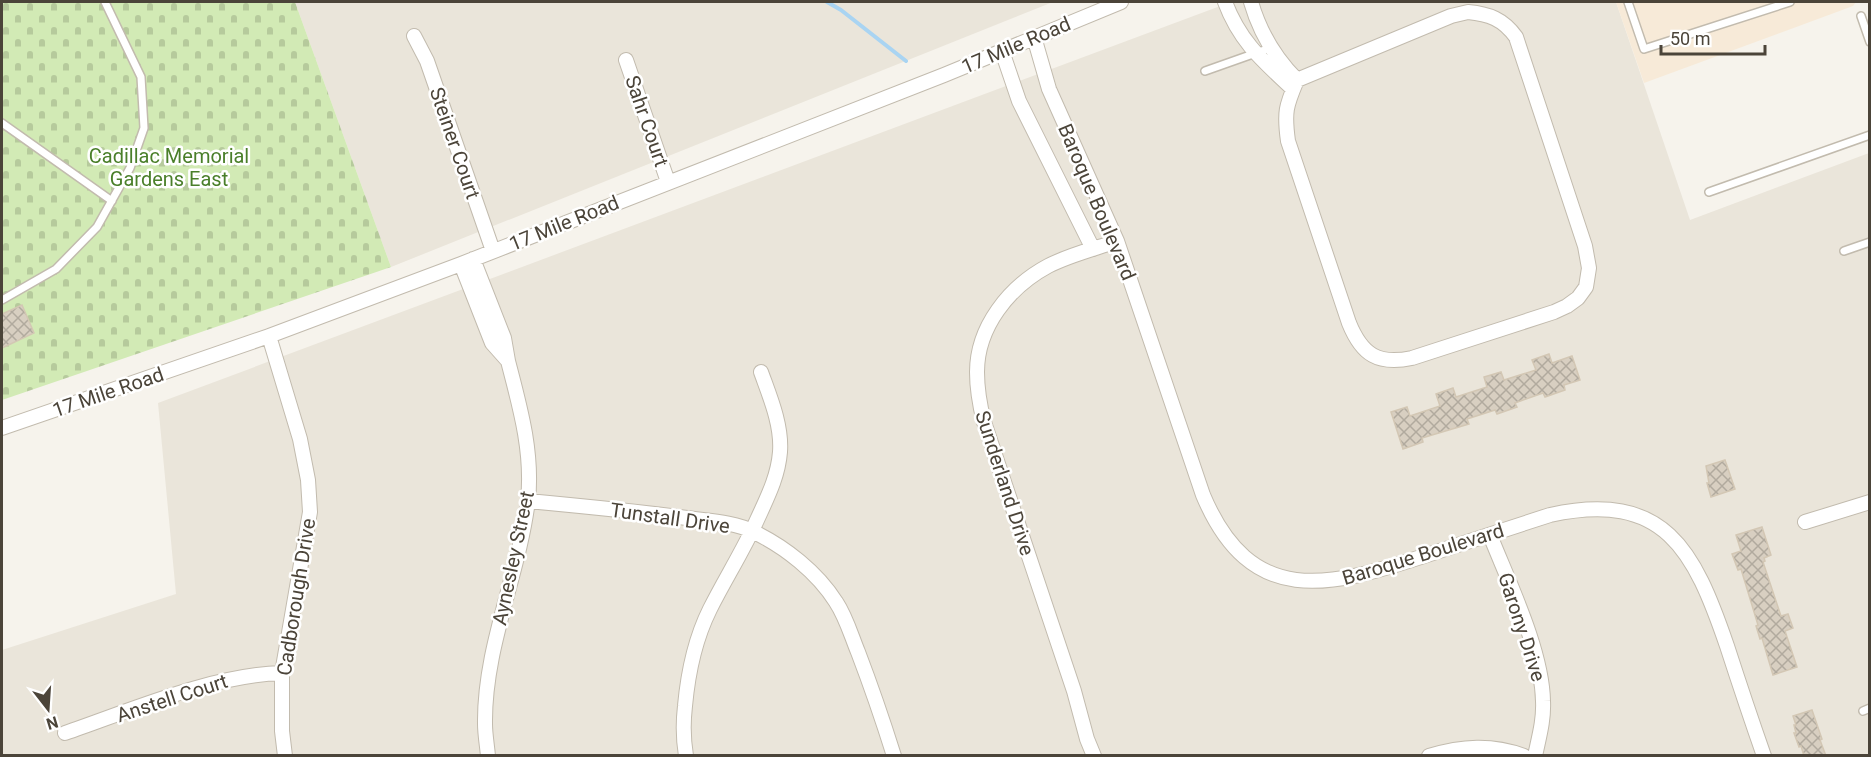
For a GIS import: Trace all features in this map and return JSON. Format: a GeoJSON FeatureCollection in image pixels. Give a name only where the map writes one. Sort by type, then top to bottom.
{"type":"FeatureCollection","features":[{"type":"Feature","properties":{"kind":"street"},"geometry":{"type":"LineString","coordinates":[[1082,2],[1087,15]]}},
{"type":"Feature","properties":{"kind":"street","name":"17 Mile Road"},"geometry":{"type":"LineString","coordinates":[[2,428],[269,336],[494,251],[1121,2]]}},
{"type":"Feature","properties":{"kind":"street"},"geometry":{"type":"LineString","coordinates":[[1225,2],[1231,17],[1254,53],[1295,84]]}},
{"type":"Feature","properties":{"kind":"street"},"geometry":{"type":"LineString","coordinates":[[1251,2],[1263,35],[1295,84]]}},
{"type":"Feature","properties":{"kind":"street"},"geometry":{"type":"LineString","coordinates":[[1467,12],[1498,18],[1509,26],[1516,37],[1578,224],[1589,268],[1586,287],[1578,298],[1554,312],[1412,358],[1380,360],[1367,350],[1353,332],[1288,141],[1285,112],[1295,84],[1451,16],[1467,12]]}},
{"type":"Feature","properties":{"kind":"street","name":"Steiner Court"},"geometry":{"type":"LineString","coordinates":[[414,36],[427,61],[494,251]]}},
{"type":"Feature","properties":{"kind":"street","name":"Baroque Boulevard"},"geometry":{"type":"LineString","coordinates":[[1034,37],[1049,89],[1117,241],[1203,495],[1212,517],[1225,537],[1245,557],[1267,571],[1284,578],[1296,581],[1323,581],[1370,573],[1550,515],[1588,508],[1612,509],[1638,516],[1664,530],[1681,547],[1697,571],[1713,606],[1764,756]]}},
{"type":"Feature","properties":{"kind":"street","name":"Baroque Boulevard"},"geometry":{"type":"LineString","coordinates":[[1002,51],[1019,101],[1093,249]]}},
{"type":"Feature","properties":{"kind":"street","name":"Sahr Court"},"geometry":{"type":"LineString","coordinates":[[626,60],[668,182]]}},
{"type":"Feature","properties":{"kind":"street","name":"Sunderland Drive"},"geometry":{"type":"LineString","coordinates":[[1094,756],[1086,739],[1074,691],[984,422],[978,397],[977,370],[981,347],[989,326],[1002,304],[1015,290],[1049,265],[1117,241]]}},
{"type":"Feature","properties":{"kind":"street","name":"Aynesley Street"},"geometry":{"type":"LineString","coordinates":[[467,261],[504,338],[525,422],[530,473],[528,501],[512,578],[496,638],[488,684],[485,723],[488,756]]}},
{"type":"Feature","properties":{"kind":"street","name":"Cadborough Drive"},"geometry":{"type":"LineString","coordinates":[[269,336],[300,439],[308,480],[310,512],[282,673],[282,731],[285,756]]}},
{"type":"Feature","properties":{"kind":"street"},"geometry":{"type":"LineString","coordinates":[[686,756],[682,724],[686,687],[693,657],[709,611],[752,531],[778,471],[780,448],[776,415],[761,372]]}},
{"type":"Feature","properties":{"kind":"street","name":"Tunstall Drive"},"geometry":{"type":"LineString","coordinates":[[528,501],[717,522],[752,531],[786,551],[807,568],[837,603],[870,684],[894,756]]}},
{"type":"Feature","properties":{"kind":"street"},"geometry":{"type":"LineString","coordinates":[[1805,522],[1869,502]]}},
{"type":"Feature","properties":{"kind":"street","name":"Garony Drive"},"geometry":{"type":"LineString","coordinates":[[1490,535],[1532,644],[1541,677],[1543,719],[1535,756]]}},
{"type":"Feature","properties":{"kind":"street","name":"Anstell Court"},"geometry":{"type":"LineString","coordinates":[[65,733],[229,679],[282,673]]}},
{"type":"Feature","properties":{"kind":"street"},"geometry":{"type":"LineString","coordinates":[[1429,756],[1448,750],[1479,747],[1506,749],[1524,756]]}},
{"type":"Feature","properties":{"kind":"lane"},"geometry":{"type":"LineString","coordinates":[[2,300],[56,269],[97,227],[130,168],[144,128],[141,77],[105,2]]}},
{"type":"Feature","properties":{"kind":"lane"},"geometry":{"type":"LineString","coordinates":[[1628,2],[1644,49],[1790,2]]}},
{"type":"Feature","properties":{"kind":"lane"},"geometry":{"type":"LineString","coordinates":[[1861,16],[1869,42]]}},
{"type":"Feature","properties":{"kind":"lane"},"geometry":{"type":"LineString","coordinates":[[1205,71],[1270,48]]}},
{"type":"Feature","properties":{"kind":"lane"},"geometry":{"type":"LineString","coordinates":[[2,123],[112,201]]}},
{"type":"Feature","properties":{"kind":"lane"},"geometry":{"type":"LineString","coordinates":[[1709,192],[1869,135]]}},
{"type":"Feature","properties":{"kind":"lane"},"geometry":{"type":"LineString","coordinates":[[1844,251],[1869,242]]}},
{"type":"Feature","properties":{"kind":"shaded area"},"geometry":{"type":"Polygon","coordinates":[[[295,2],[1053,2],[391,267],[295,2]]]}},
{"type":"Feature","properties":{"kind":"shaded area"},"geometry":{"type":"Polygon","coordinates":[[[1231,2],[1616,2],[1690,220],[1869,153],[1869,755],[2,755],[2,650],[176,594],[158,403],[1231,2]]]}},
{"type":"Feature","properties":{"kind":"shaded area"},"geometry":{"type":"Polygon","coordinates":[[[1616,2],[1856,2],[1853,6],[1644,83],[1616,2]]]}},
{"type":"Feature","properties":{"kind":"green space","name":"Cadillac Memorial Gardens East"},"geometry":{"type":"Polygon","coordinates":[[[2,2],[295,2],[391,267],[2,400],[2,2]]]}},
{"type":"Feature","properties":{"kind":"building"},"geometry":{"type":"Polygon","coordinates":[[[22,305],[34,333],[2,348],[2,314],[22,305]]]}},
{"type":"Feature","properties":{"kind":"building"},"geometry":{"type":"Polygon","coordinates":[[[1549,354],[1552,363],[1572,356],[1580,380],[1564,385],[1565,390],[1545,397],[1543,393],[1515,403],[1517,407],[1497,414],[1495,410],[1467,419],[1469,424],[1422,438],[1423,442],[1403,449],[1391,412],[1407,407],[1410,416],[1440,406],[1436,394],[1453,388],[1456,397],[1487,387],[1484,377],[1501,372],[1504,380],[1536,370],[1532,360],[1549,354]]]}},
{"type":"Feature","properties":{"kind":"building"},"geometry":{"type":"Polygon","coordinates":[[[1725,460],[1735,489],[1711,497],[1706,466],[1725,460]]]}},
{"type":"Feature","properties":{"kind":"building"},"geometry":{"type":"Polygon","coordinates":[[[1762,527],[1771,555],[1764,558],[1763,562],[1781,616],[1788,614],[1793,628],[1785,631],[1797,667],[1773,675],[1756,626],[1758,625],[1741,569],[1738,570],[1732,554],[1741,551],[1736,535],[1762,527]]]}},
{"type":"Feature","properties":{"kind":"building"},"geometry":{"type":"Polygon","coordinates":[[[1812,710],[1826,756],[1804,756],[1794,733],[1796,733],[1794,725],[1796,725],[1793,716],[1812,710]]]}},
{"type":"Feature","properties":{"kind":"waterway"},"geometry":{"type":"LineString","coordinates":[[827,2],[841,10],[906,61]]}}]}
